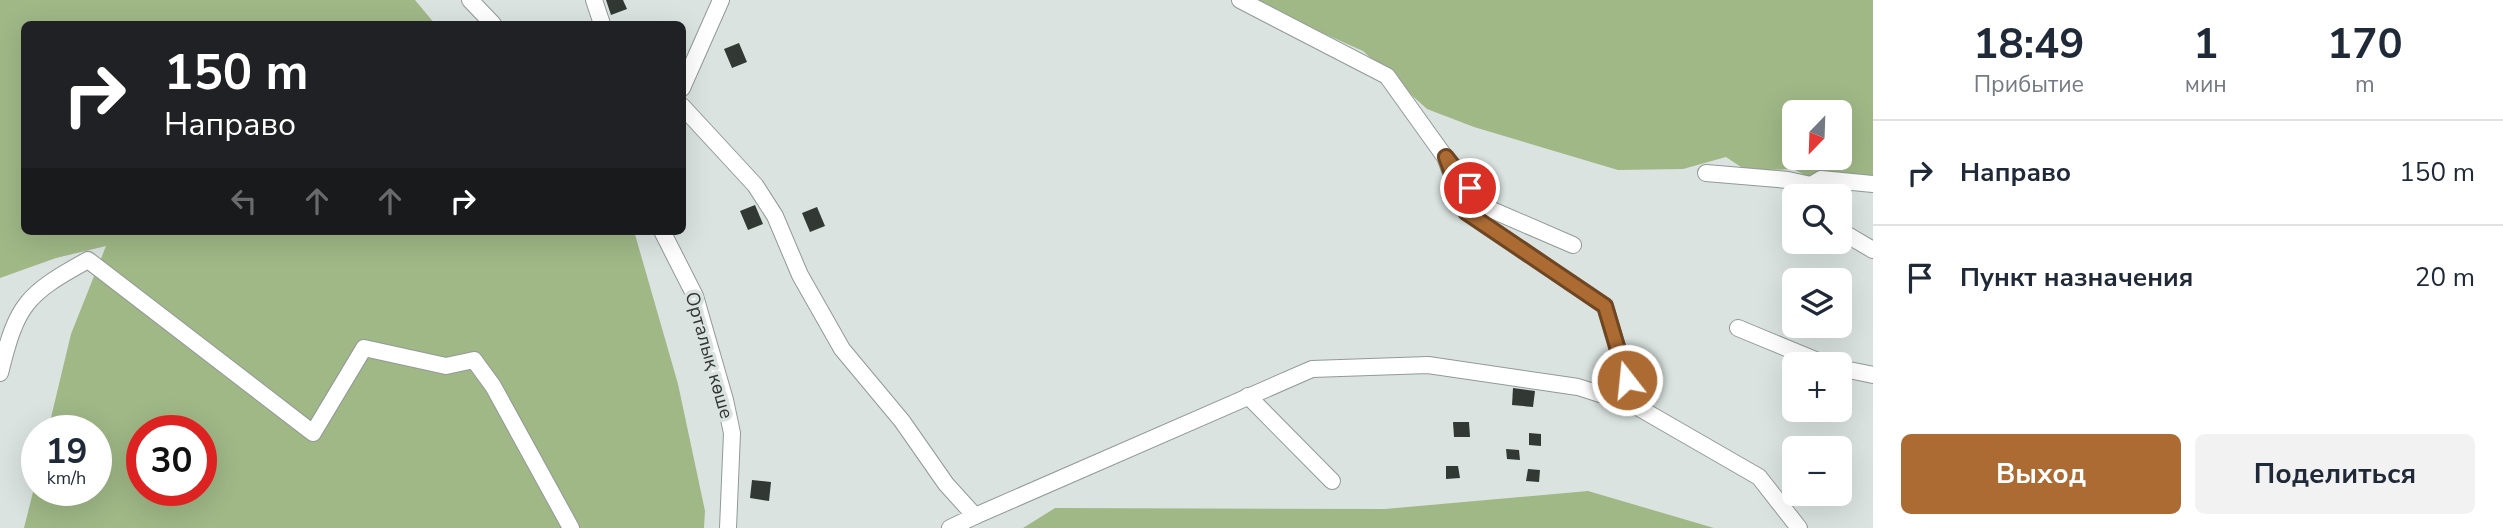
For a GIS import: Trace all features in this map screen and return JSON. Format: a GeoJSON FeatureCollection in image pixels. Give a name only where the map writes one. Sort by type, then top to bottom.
{"type":"FeatureCollection","features":[{"type":"Feature","properties":{"kind":"street"},"geometry":{"type":"LineString","coordinates":[[470,0],[490,21]]}},
{"type":"Feature","properties":{"kind":"street"},"geometry":{"type":"LineString","coordinates":[[594,0],[601,21]]}},
{"type":"Feature","properties":{"kind":"street"},"geometry":{"type":"LineString","coordinates":[[686,79],[720,0]]}},
{"type":"Feature","properties":{"kind":"street"},"geometry":{"type":"LineString","coordinates":[[1240,0],[1387,76],[1446,157],[1492,210],[1573,245]]}},
{"type":"Feature","properties":{"kind":"street"},"geometry":{"type":"LineString","coordinates":[[686,110],[755,185],[775,216],[800,275],[842,349],[902,421],[946,484],[975,516]]}},
{"type":"Feature","properties":{"kind":"street"},"geometry":{"type":"LineString","coordinates":[[1446,157],[1466,212],[1605,306],[1634,405]]}},
{"type":"Feature","properties":{"kind":"street"},"geometry":{"type":"LineString","coordinates":[[1706,173],[1788,180],[1796,184]]}},
{"type":"Feature","properties":{"kind":"street"},"geometry":{"type":"LineString","coordinates":[[1816,184],[1821,179],[1873,184]]}},
{"type":"Feature","properties":{"kind":"street","name":"Орталық көше"},"geometry":{"type":"LineString","coordinates":[[664,235],[695,296],[725,400],[732,433],[729,528]]}},
{"type":"Feature","properties":{"kind":"street"},"geometry":{"type":"LineString","coordinates":[[1852,238],[1873,250]]}},
{"type":"Feature","properties":{"kind":"street"},"geometry":{"type":"LineString","coordinates":[[0,373],[17,314],[35,291],[88,260],[313,433],[363,348],[446,366],[474,360],[493,386],[571,528]]}},
{"type":"Feature","properties":{"kind":"street"},"geometry":{"type":"LineString","coordinates":[[1738,328],[1796,352]]}},
{"type":"Feature","properties":{"kind":"street"},"geometry":{"type":"LineString","coordinates":[[950,528],[1312,369],[1427,365],[1578,387],[1634,405],[1759,477],[1799,528]]}},
{"type":"Feature","properties":{"kind":"street"},"geometry":{"type":"LineString","coordinates":[[1852,371],[1873,375]]}},
{"type":"Feature","properties":{"kind":"street"},"geometry":{"type":"LineString","coordinates":[[1248,396],[1332,481]]}},
{"type":"Feature","properties":{"kind":"green space"},"geometry":{"type":"Polygon","coordinates":[[[0,0],[415,0],[432,21],[21,21],[21,235],[635,235],[678,384],[705,511],[704,528],[24,528],[30,506],[112,506],[112,415],[52,415],[71,334],[106,246],[56,258],[0,278],[0,0]]]}},
{"type":"Feature","properties":{"kind":"green space"},"geometry":{"type":"Polygon","coordinates":[[[1256,0],[1873,0],[1873,178],[1809,177],[1795,170],[1852,170],[1852,100],[1782,100],[1782,169],[1747,171],[1726,157],[1683,169],[1618,170],[1474,127],[1427,109],[1363,51],[1271,10],[1256,0]]]}},
{"type":"Feature","properties":{"kind":"green space"},"geometry":{"type":"Polygon","coordinates":[[[1588,491],[1714,528],[1023,528],[1055,508],[1385,509],[1588,491]]]}},
{"type":"Feature","properties":{"kind":"building"},"geometry":{"type":"Polygon","coordinates":[[[606,0],[623,0],[627,9],[611,15],[606,0]]]}},
{"type":"Feature","properties":{"kind":"building"},"geometry":{"type":"Polygon","coordinates":[[[739,43],[747,62],[732,68],[724,49],[739,43]]]}},
{"type":"Feature","properties":{"kind":"building"},"geometry":{"type":"Polygon","coordinates":[[[755,205],[763,224],[748,230],[740,211],[755,205]]]}},
{"type":"Feature","properties":{"kind":"building"},"geometry":{"type":"Polygon","coordinates":[[[817,207],[825,226],[810,232],[802,213],[817,207]]]}},
{"type":"Feature","properties":{"kind":"building"},"geometry":{"type":"Polygon","coordinates":[[[1513,388],[1535,391],[1533,407],[1512,405],[1513,388]]]}},
{"type":"Feature","properties":{"kind":"building"},"geometry":{"type":"Polygon","coordinates":[[[1453,422],[1469,422],[1470,437],[1454,437],[1453,422]]]}},
{"type":"Feature","properties":{"kind":"building"},"geometry":{"type":"Polygon","coordinates":[[[1529,433],[1541,434],[1541,446],[1529,445],[1529,433]]]}},
{"type":"Feature","properties":{"kind":"building"},"geometry":{"type":"Polygon","coordinates":[[[1506,449],[1519,450],[1520,460],[1507,459],[1506,449]]]}},
{"type":"Feature","properties":{"kind":"building"},"geometry":{"type":"Polygon","coordinates":[[[1446,466],[1458,466],[1460,478],[1446,479],[1446,466]]]}},
{"type":"Feature","properties":{"kind":"building"},"geometry":{"type":"Polygon","coordinates":[[[1528,469],[1540,470],[1539,482],[1526,481],[1528,469]]]}},
{"type":"Feature","properties":{"kind":"building"},"geometry":{"type":"Polygon","coordinates":[[[752,480],[771,482],[769,501],[750,498],[752,480]]]}},
{"type":"Feature","properties":{"kind":"route"},"geometry":{"type":"LineString","coordinates":[[1470,188],[1446,157],[1466,212],[1605,306],[1627,380]]}}]}
